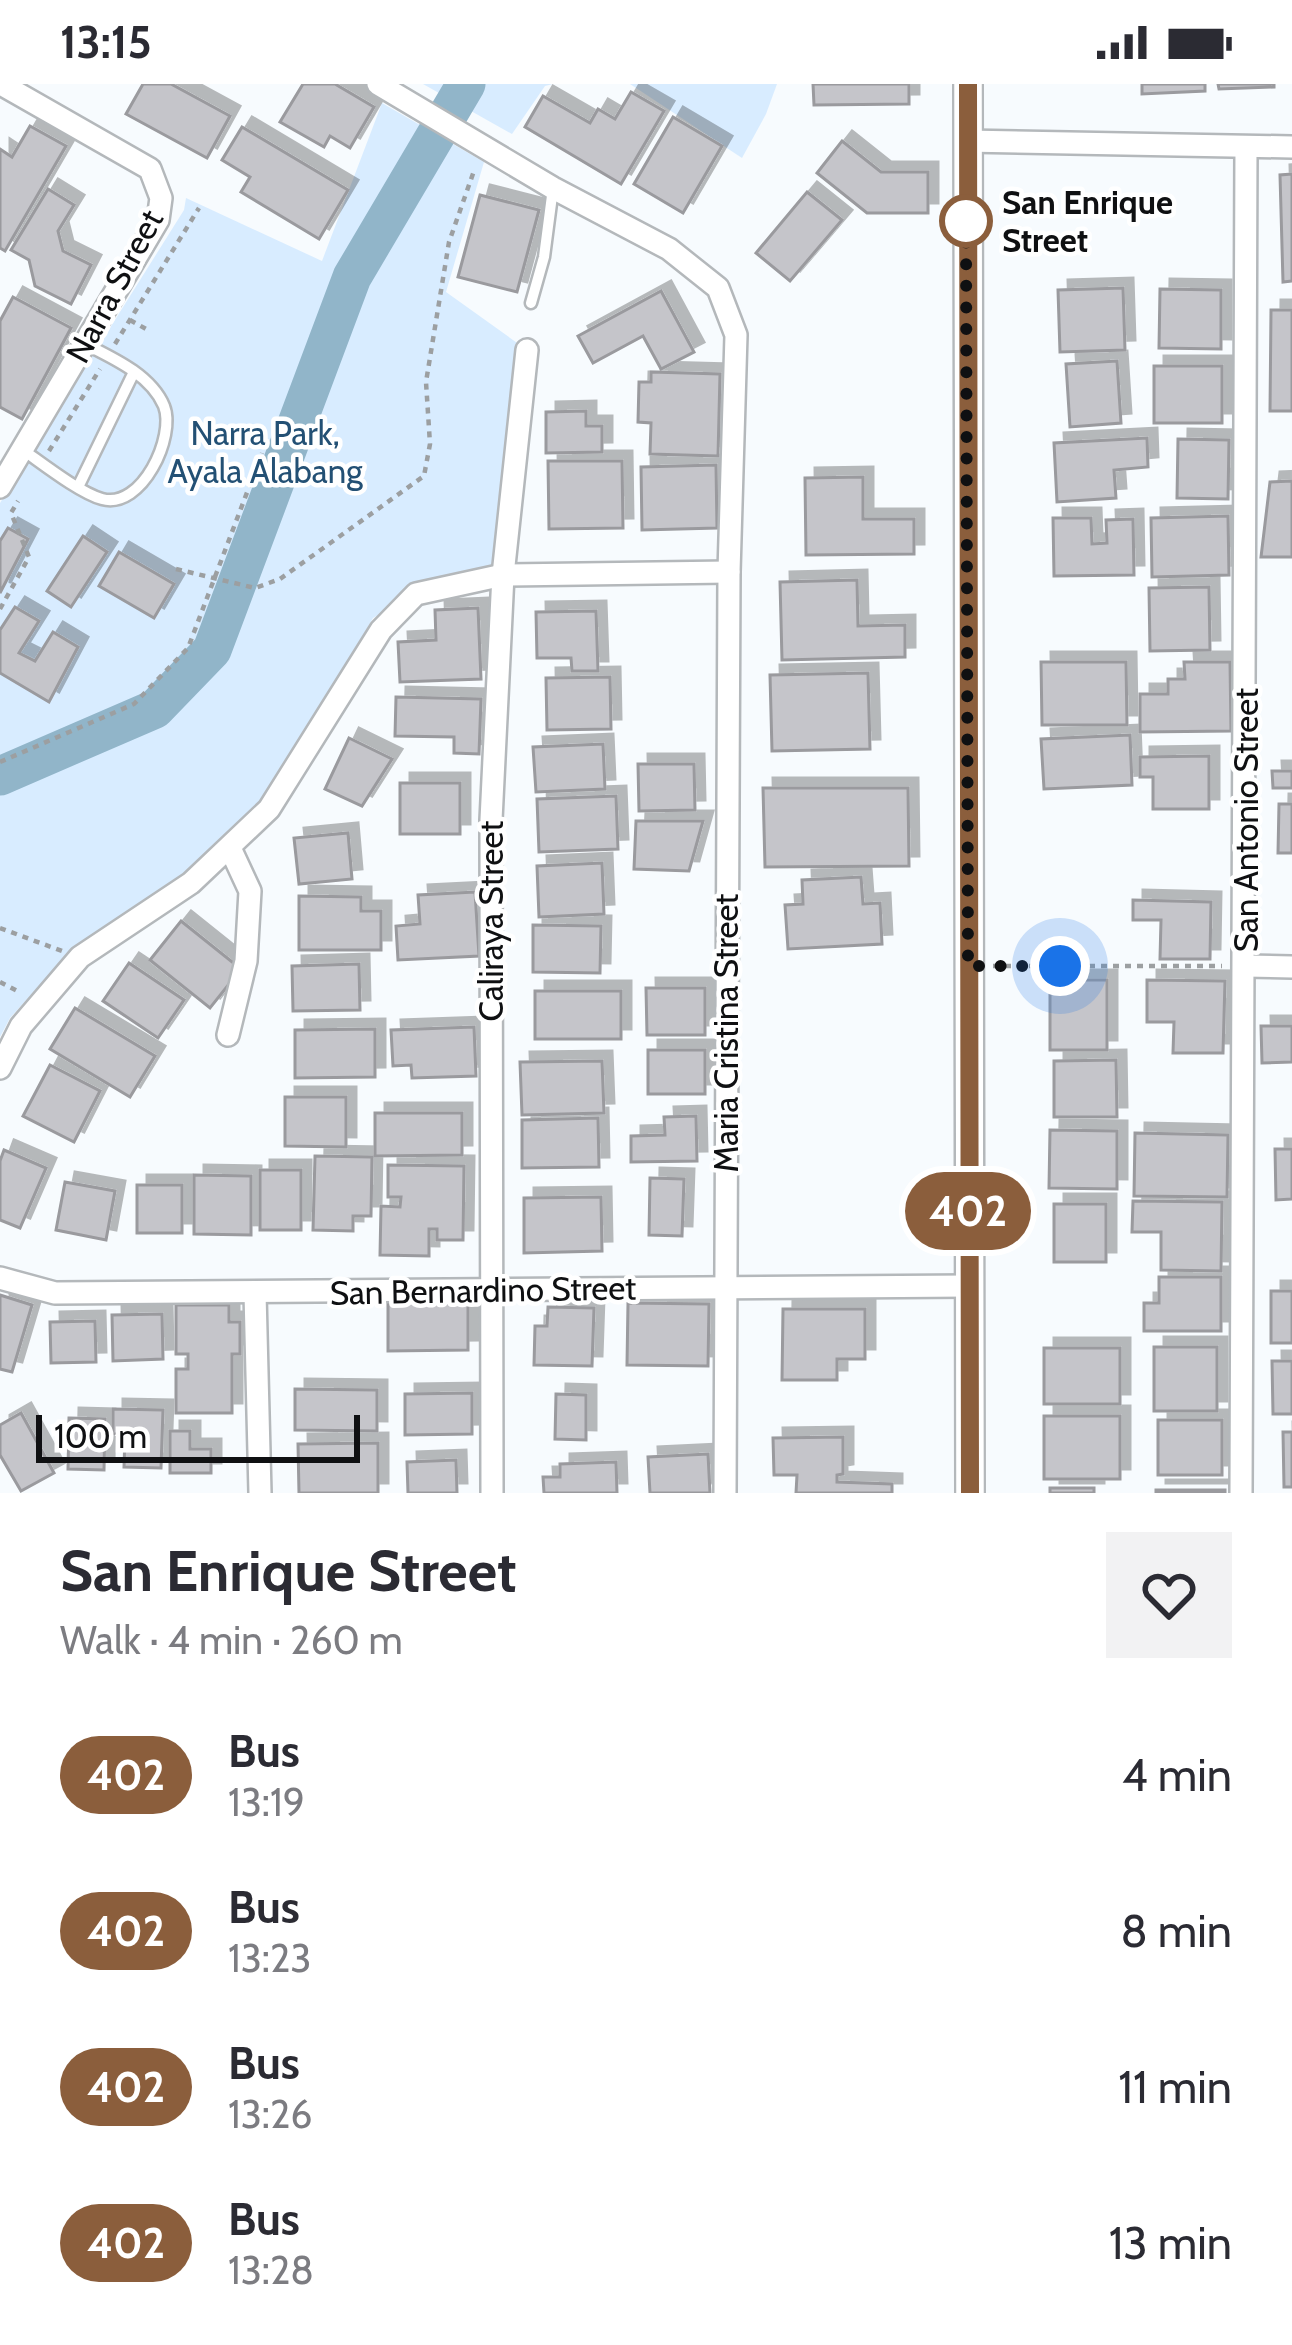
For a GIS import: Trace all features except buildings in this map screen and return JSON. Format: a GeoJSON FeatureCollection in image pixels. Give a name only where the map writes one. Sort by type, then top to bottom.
{"type":"FeatureCollection","features":[{"type":"Feature","properties":{"kind":"street","name":"Narra Street"},"geometry":{"type":"LineString","coordinates":[[0,487],[32,456],[85,344],[158,220],[161,198],[150,169],[1,84]]}},
{"type":"Feature","properties":{"kind":"street","name":"Maria Cristina Street"},"geometry":{"type":"LineString","coordinates":[[378,84],[553,188],[669,249],[718,287],[736,335],[729,572],[725,1493]]}},
{"type":"Feature","properties":{"kind":"street"},"geometry":{"type":"LineString","coordinates":[[968,84],[970,1493]]}},
{"type":"Feature","properties":{"kind":"street"},"geometry":{"type":"LineString","coordinates":[[966,141],[1292,147]]}},
{"type":"Feature","properties":{"kind":"street","name":"San Antonio Street"},"geometry":{"type":"LineString","coordinates":[[1241,1493],[1246,147]]}},
{"type":"Feature","properties":{"kind":"street","name":"Caliraya Street"},"geometry":{"type":"LineString","coordinates":[[492,1493],[491,820],[503,575],[527,350]]}},
{"type":"Feature","properties":{"kind":"street"},"geometry":{"type":"LineString","coordinates":[[0,1068],[21,1026],[80,957],[190,883],[269,809],[381,630],[416,594],[503,575],[729,572]]}},
{"type":"Feature","properties":{"kind":"street"},"geometry":{"type":"LineString","coordinates":[[229,1035],[246,961],[250,892],[230,848]]}},
{"type":"Feature","properties":{"kind":"street"},"geometry":{"type":"LineString","coordinates":[[1246,966],[1292,968]]}},
{"type":"Feature","properties":{"kind":"street","name":"San Bernardino Street"},"geometry":{"type":"LineString","coordinates":[[0,1278],[55,1293],[969,1286]]}},
{"type":"Feature","properties":{"kind":"street"},"geometry":{"type":"LineString","coordinates":[[256,1293],[260,1493]]}},
{"type":"Feature","properties":{"kind":"lane"},"geometry":{"type":"LineString","coordinates":[[531,303],[544,257],[553,188]]}},
{"type":"Feature","properties":{"kind":"lane"},"geometry":{"type":"LineString","coordinates":[[32,456],[101,499],[122,499],[142,488],[166,431],[165,408],[148,381],[85,344]]}},
{"type":"Feature","properties":{"kind":"lane"},"geometry":{"type":"LineString","coordinates":[[79,485],[134,372]]}},
{"type":"Feature","properties":{"kind":"path"},"geometry":{"type":"LineString","coordinates":[[176,569],[256,588],[280,578],[424,476],[430,444],[426,382],[448,242],[477,141]]}},
{"type":"Feature","properties":{"kind":"path"},"geometry":{"type":"LineString","coordinates":[[0,609],[28,556],[11,513],[32,456],[108,355],[199,208]]}},
{"type":"Feature","properties":{"kind":"path"},"geometry":{"type":"LineString","coordinates":[[0,762],[134,704],[188,648],[262,453]]}},
{"type":"Feature","properties":{"kind":"path"},"geometry":{"type":"LineString","coordinates":[[0,928],[80,957]]}},
{"type":"Feature","properties":{"kind":"path"},"geometry":{"type":"LineString","coordinates":[[968,966],[1246,966]]}},
{"type":"Feature","properties":{"kind":"green space"},"geometry":{"type":"Polygon","coordinates":[[[423,84],[553,84],[545,86],[512,134],[423,84]]]}},
{"type":"Feature","properties":{"kind":"green space"},"geometry":{"type":"Polygon","coordinates":[[[630,84],[777,84],[742,158],[630,84]]]}},
{"type":"Feature","properties":{"kind":"green space","name":"Narra Park, Ayala Alabang"},"geometry":{"type":"Polygon","coordinates":[[[382,103],[484,162],[446,292],[527,350],[500,575],[415,593],[373,618],[259,803],[190,872],[77,944],[10,1018],[0,1037],[0,503],[184,210],[186,198],[322,261],[382,103]]]}},
{"type":"Feature","properties":{"kind":"waterway"},"geometry":{"type":"LineString","coordinates":[[0,776],[155,709],[212,650],[352,277],[466,84]]}},
{"type":"Feature","properties":{"kind":"bus line","name":"402"},"geometry":{"type":"LineString","coordinates":[[968,84],[970,1493]]}},
{"type":"Feature","properties":{"kind":"place","name":"San Enrique Street"},"geometry":{"type":"Point","coordinates":[966,221]}},
{"type":"Feature","properties":{"kind":"route"},"geometry":{"type":"LineString","coordinates":[[966,221],[968,966],[1060,966]]}}]}
